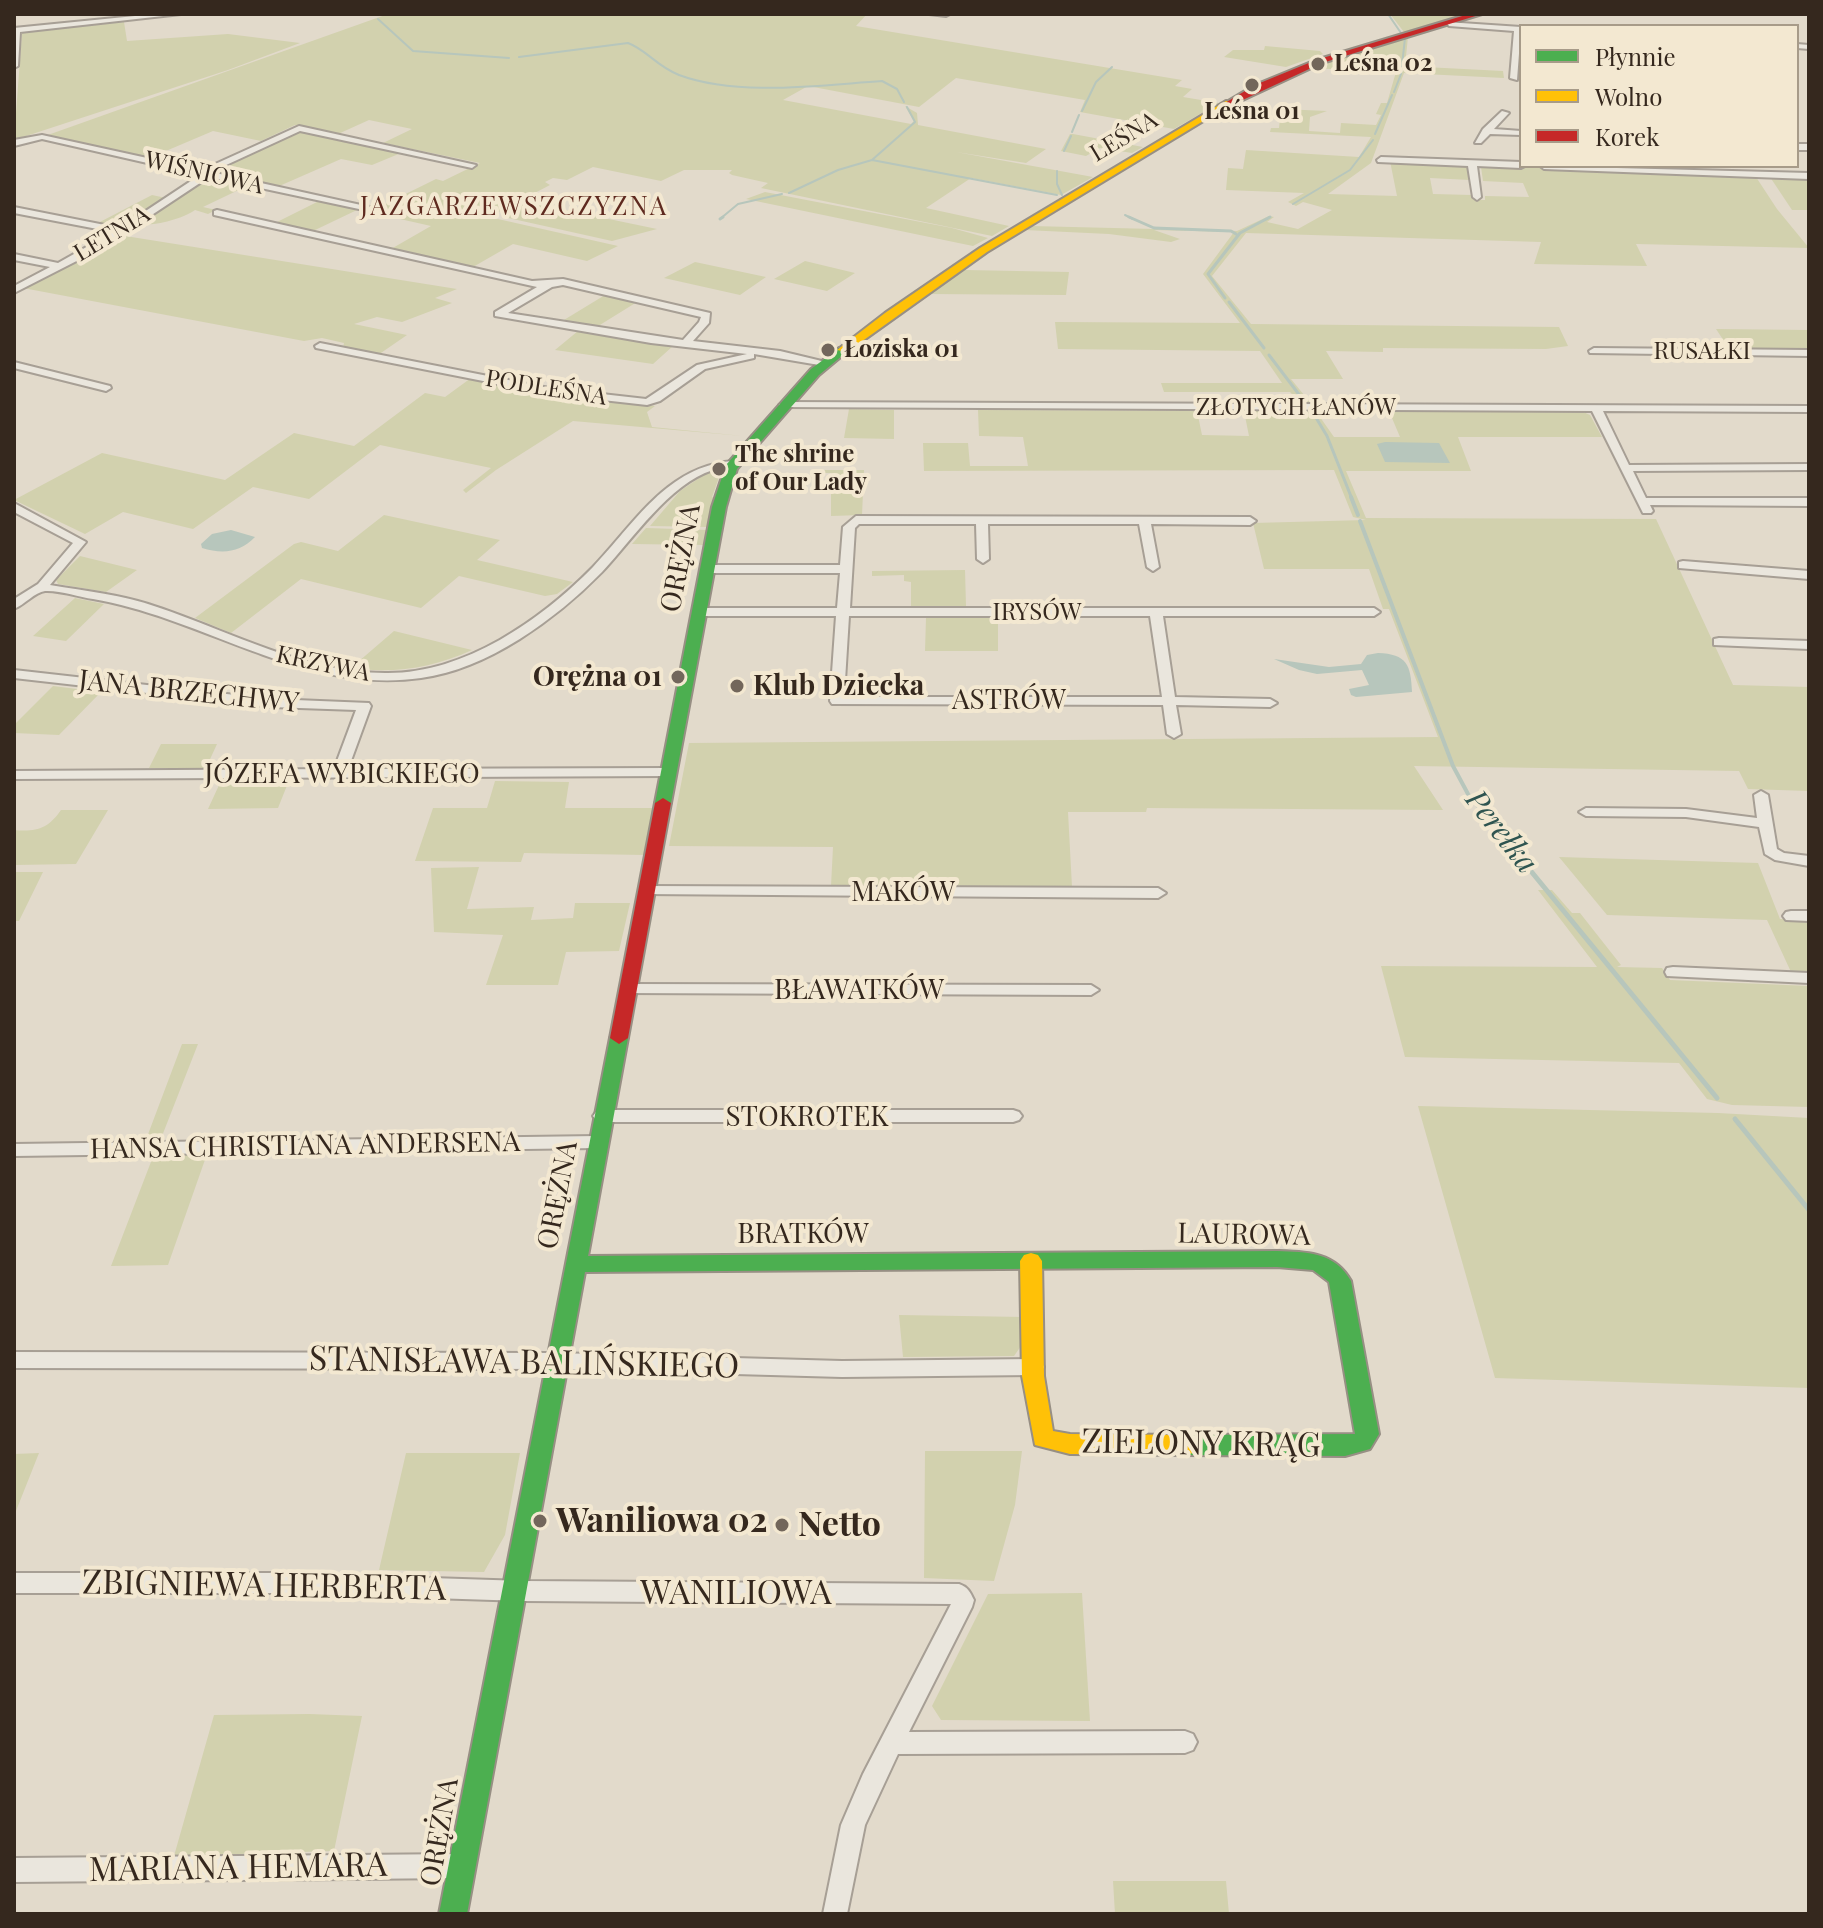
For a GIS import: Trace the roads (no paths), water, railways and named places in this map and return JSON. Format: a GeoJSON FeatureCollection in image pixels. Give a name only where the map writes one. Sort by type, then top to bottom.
{"type":"FeatureCollection","features":[{"type":"Feature","properties":{"kind":"street"},"geometry":{"type":"LineString","coordinates":[[49,14],[49,26]]}},
{"type":"Feature","properties":{"kind":"street"},"geometry":{"type":"LineString","coordinates":[[14,66],[14,30],[177,14]]}},
{"type":"Feature","properties":{"kind":"street"},"geometry":{"type":"LineString","coordinates":[[933,14],[946,14]]}},
{"type":"Feature","properties":{"kind":"street","name":"LEŚNA"},"geometry":{"type":"LineString","coordinates":[[723,487],[733,464],[825,363],[956,265],[1260,85],[1343,52],[1478,14]]}},
{"type":"Feature","properties":{"kind":"street"},"geometry":{"type":"LineString","coordinates":[[1449,24],[1519,29],[1514,78]]}},
{"type":"Feature","properties":{"kind":"street"},"geometry":{"type":"LineString","coordinates":[[1478,141],[1505,113]]}},
{"type":"Feature","properties":{"kind":"street","name":"LETNIA"},"geometry":{"type":"LineString","coordinates":[[14,290],[99,246],[204,173],[299,128],[472,165]]}},
{"type":"Feature","properties":{"kind":"street"},"geometry":{"type":"LineString","coordinates":[[1486,131],[1519,133]]}},
{"type":"Feature","properties":{"kind":"street","name":"WIŚNIOWA"},"geometry":{"type":"LineString","coordinates":[[14,143],[37,137],[370,210]]}},
{"type":"Feature","properties":{"kind":"street"},"geometry":{"type":"LineString","coordinates":[[1381,160],[1519,165]]}},
{"type":"Feature","properties":{"kind":"street"},"geometry":{"type":"LineString","coordinates":[[1472,163],[1477,197]]}},
{"type":"Feature","properties":{"kind":"street"},"geometry":{"type":"LineString","coordinates":[[1597,168],[1809,176]]}},
{"type":"Feature","properties":{"kind":"street"},"geometry":{"type":"LineString","coordinates":[[14,210],[120,231]]}},
{"type":"Feature","properties":{"kind":"street"},"geometry":{"type":"LineString","coordinates":[[217,213],[532,284],[563,282],[706,315],[704,323],[685,344]]}},
{"type":"Feature","properties":{"kind":"street"},"geometry":{"type":"LineString","coordinates":[[14,257],[57,266]]}},
{"type":"Feature","properties":{"kind":"street"},"geometry":{"type":"LineString","coordinates":[[549,284],[499,314],[825,363]]}},
{"type":"Feature","properties":{"kind":"street","name":"PODLEŚNA"},"geometry":{"type":"LineString","coordinates":[[320,346],[549,391],[647,402],[701,367],[763,352]]}},
{"type":"Feature","properties":{"kind":"street","name":"RUSAŁKI"},"geometry":{"type":"LineString","coordinates":[[1594,351],[1809,353]]}},
{"type":"Feature","properties":{"kind":"street"},"geometry":{"type":"LineString","coordinates":[[14,365],[106,388]]}},
{"type":"Feature","properties":{"kind":"street","name":"ZŁOTYCH ŁANÓW"},"geometry":{"type":"LineString","coordinates":[[784,405],[1809,409]]}},
{"type":"Feature","properties":{"kind":"street"},"geometry":{"type":"LineString","coordinates":[[1596,409],[1645,506],[1809,502]]}},
{"type":"Feature","properties":{"kind":"street","name":"KRZYWA"},"geometry":{"type":"LineString","coordinates":[[42,587],[146,607],[291,660],[373,677],[408,676],[441,670],[510,636],[588,580],[680,483],[711,465],[733,464]]}},
{"type":"Feature","properties":{"kind":"street"},"geometry":{"type":"LineString","coordinates":[[1626,468],[1809,467]]}},
{"type":"Feature","properties":{"kind":"street","name":"ORĘŻNA"},"geometry":{"type":"LineString","coordinates":[[453,1914],[723,487]]}},
{"type":"Feature","properties":{"kind":"street"},"geometry":{"type":"LineString","coordinates":[[14,507],[80,540],[42,587],[14,605]]}},
{"type":"Feature","properties":{"kind":"street"},"geometry":{"type":"LineString","coordinates":[[844,612],[849,527],[856,520],[1250,521]]}},
{"type":"Feature","properties":{"kind":"street"},"geometry":{"type":"LineString","coordinates":[[982,521],[983,559]]}},
{"type":"Feature","properties":{"kind":"street"},"geometry":{"type":"LineString","coordinates":[[1144,521],[1153,567]]}},
{"type":"Feature","properties":{"kind":"street"},"geometry":{"type":"LineString","coordinates":[[1683,565],[1809,575]]}},
{"type":"Feature","properties":{"kind":"street"},"geometry":{"type":"LineString","coordinates":[[707,569],[847,569]]}},
{"type":"Feature","properties":{"kind":"street","name":"IRYSÓW"},"geometry":{"type":"LineString","coordinates":[[699,612],[1374,612]]}},
{"type":"Feature","properties":{"kind":"street","name":"ASTRÓW"},"geometry":{"type":"LineString","coordinates":[[844,612],[837,701],[1169,700],[1270,703]]}},
{"type":"Feature","properties":{"kind":"street"},"geometry":{"type":"LineString","coordinates":[[1156,613],[1174,734]]}},
{"type":"Feature","properties":{"kind":"street"},"geometry":{"type":"LineString","coordinates":[[1719,642],[1809,645]]}},
{"type":"Feature","properties":{"kind":"street","name":"JANA BRZECHWY"},"geometry":{"type":"LineString","coordinates":[[14,674],[271,703],[364,706]]}},
{"type":"Feature","properties":{"kind":"street"},"geometry":{"type":"LineString","coordinates":[[339,774],[373,677]]}},
{"type":"Feature","properties":{"kind":"street","name":"JÓZEFA WYBICKIEGO"},"geometry":{"type":"LineString","coordinates":[[14,775],[669,772]]}},
{"type":"Feature","properties":{"kind":"street"},"geometry":{"type":"LineString","coordinates":[[1761,795],[1767,844],[1774,855],[1809,861]]}},
{"type":"Feature","properties":{"kind":"street"},"geometry":{"type":"LineString","coordinates":[[1586,812],[1686,813],[1765,823]]}},
{"type":"Feature","properties":{"kind":"street","name":"MAKÓW"},"geometry":{"type":"LineString","coordinates":[[648,891],[1158,893]]}},
{"type":"Feature","properties":{"kind":"street"},"geometry":{"type":"LineString","coordinates":[[1791,916],[1809,916]]}},
{"type":"Feature","properties":{"kind":"street"},"geometry":{"type":"LineString","coordinates":[[1673,972],[1809,978]]}},
{"type":"Feature","properties":{"kind":"street","name":"BŁAWATKÓW"},"geometry":{"type":"LineString","coordinates":[[628,989],[1091,990]]}},
{"type":"Feature","properties":{"kind":"street","name":"STOKROTEK"},"geometry":{"type":"LineString","coordinates":[[602,1116],[1013,1116]]}},
{"type":"Feature","properties":{"kind":"street","name":"HANSA CHRISTIANA ANDERSENA"},"geometry":{"type":"LineString","coordinates":[[14,1150],[597,1142]]}},
{"type":"Feature","properties":{"kind":"street"},"geometry":{"type":"LineString","coordinates":[[1031,1261],[1034,1367]]}},
{"type":"Feature","properties":{"kind":"street","name":"BRATKÓW"},"geometry":{"type":"LineString","coordinates":[[574,1264],[1031,1261]]}},
{"type":"Feature","properties":{"kind":"street","name":"LAUROWA"},"geometry":{"type":"LineString","coordinates":[[1031,1261],[1312,1262],[1327,1265],[1335,1270],[1340,1281],[1368,1434]]}},
{"type":"Feature","properties":{"kind":"street","name":"STANISŁAWA BALIŃSKIEGO"},"geometry":{"type":"LineString","coordinates":[[14,1360],[556,1361],[842,1369],[1034,1367]]}},
{"type":"Feature","properties":{"kind":"street","name":"ZIELONY KRĄG"},"geometry":{"type":"LineString","coordinates":[[1034,1367],[1038,1425],[1043,1438],[1070,1444],[1345,1446],[1362,1442],[1368,1434]]}},
{"type":"Feature","properties":{"kind":"street","name":"ZBIGNIEWA HERBERTA"},"geometry":{"type":"LineString","coordinates":[[14,1583],[277,1583],[513,1591]]}},
{"type":"Feature","properties":{"kind":"street","name":"WANILIOWA"},"geometry":{"type":"LineString","coordinates":[[513,1591],[959,1594],[963,1600],[961,1607],[894,1743]]}},
{"type":"Feature","properties":{"kind":"street"},"geometry":{"type":"LineString","coordinates":[[835,1914],[853,1825],[871,1782],[894,1743],[1185,1742]]}},
{"type":"Feature","properties":{"kind":"street","name":"MARIANA HEMARA"},"geometry":{"type":"LineString","coordinates":[[14,1870],[462,1866]]}},
{"type":"Feature","properties":{"kind":"waterway","name":"Perełka"},"geometry":{"type":"LineString","coordinates":[[1388,14],[1401,33]]}},
{"type":"Feature","properties":{"kind":"waterway"},"geometry":{"type":"LineString","coordinates":[[378,19],[413,51],[509,58]]}},
{"type":"Feature","properties":{"kind":"waterway","name":"Perełka"},"geometry":{"type":"LineString","coordinates":[[1394,92],[1401,74],[1405,38]]}},
{"type":"Feature","properties":{"kind":"waterway"},"geometry":{"type":"LineString","coordinates":[[519,57],[628,43],[671,71],[702,82],[780,88],[882,81],[897,89],[904,102]]}},
{"type":"Feature","properties":{"kind":"waterway"},"geometry":{"type":"LineString","coordinates":[[1082,111],[1096,82],[1112,67]]}},
{"type":"Feature","properties":{"kind":"waterway","name":"Perełka"},"geometry":{"type":"LineString","coordinates":[[1375,134],[1392,95]]}},
{"type":"Feature","properties":{"kind":"waterway"},"geometry":{"type":"LineString","coordinates":[[872,160],[915,122],[907,107]]}},
{"type":"Feature","properties":{"kind":"waterway"},"geometry":{"type":"LineString","coordinates":[[1072,132],[1079,115]]}},
{"type":"Feature","properties":{"kind":"waterway"},"geometry":{"type":"LineString","coordinates":[[1064,151],[1071,136]]}},
{"type":"Feature","properties":{"kind":"waterway","name":"Perełka"},"geometry":{"type":"LineString","coordinates":[[1293,204],[1350,170],[1373,140]]}},
{"type":"Feature","properties":{"kind":"waterway"},"geometry":{"type":"LineString","coordinates":[[789,193],[838,170],[872,160]]}},
{"type":"Feature","properties":{"kind":"waterway"},"geometry":{"type":"LineString","coordinates":[[872,160],[1057,195]]}},
{"type":"Feature","properties":{"kind":"waterway"},"geometry":{"type":"LineString","coordinates":[[1057,171],[1057,184],[1062,195]]}},
{"type":"Feature","properties":{"kind":"waterway"},"geometry":{"type":"LineString","coordinates":[[723,217],[720,219],[738,204],[782,194]]}},
{"type":"Feature","properties":{"kind":"waterway"},"geometry":{"type":"LineString","coordinates":[[1125,215],[1129,217]]}},
{"type":"Feature","properties":{"kind":"waterway"},"geometry":{"type":"LineString","coordinates":[[1129,217],[1154,228],[1231,231],[1236,234]]}},
{"type":"Feature","properties":{"kind":"waterway"},"geometry":{"type":"LineString","coordinates":[[1129,217],[1133,219]]}},
{"type":"Feature","properties":{"kind":"waterway","name":"Perełka"},"geometry":{"type":"LineString","coordinates":[[1225,298],[1208,274],[1240,233],[1270,217],[1267,219]]}},
{"type":"Feature","properties":{"kind":"waterway","name":"Perełka"},"geometry":{"type":"LineString","coordinates":[[1229,302],[1264,348]]}},
{"type":"Feature","properties":{"kind":"waterway","name":"Perełka"},"geometry":{"type":"LineString","coordinates":[[1269,355],[1307,405]]}},
{"type":"Feature","properties":{"kind":"waterway","name":"Perełka"},"geometry":{"type":"LineString","coordinates":[[1312,411],[1327,436],[1352,499]]}},
{"type":"Feature","properties":{"kind":"waterway","name":"Perełka"},"geometry":{"type":"LineString","coordinates":[[1351,497],[1358,515]]}},
{"type":"Feature","properties":{"kind":"waterway","name":"Perełka"},"geometry":{"type":"LineString","coordinates":[[1360,521],[1453,766],[1468,794],[1523,861]]}},
{"type":"Feature","properties":{"kind":"waterway","name":"Perełka"},"geometry":{"type":"LineString","coordinates":[[1521,859],[1717,1098]]}},
{"type":"Feature","properties":{"kind":"waterway","name":"Perełka"},"geometry":{"type":"LineString","coordinates":[[1735,1119],[1809,1210]]}},
{"type":"Feature","properties":{"kind":"place","name":"Leśna 02"},"geometry":{"type":"Point","coordinates":[1318,64]}},
{"type":"Feature","properties":{"kind":"place","name":"Leśna 01"},"geometry":{"type":"Point","coordinates":[1252,85]}},
{"type":"Feature","properties":{"kind":"place","name":"Łoziska 01"},"geometry":{"type":"Point","coordinates":[828,350]}},
{"type":"Feature","properties":{"kind":"place","name":"The shrine of Our Lady"},"geometry":{"type":"Point","coordinates":[719,469]}},
{"type":"Feature","properties":{"kind":"place","name":"Orężna 01"},"geometry":{"type":"Point","coordinates":[678,677]}},
{"type":"Feature","properties":{"kind":"place","name":"Klub Dziecka"},"geometry":{"type":"Point","coordinates":[737,686]}},
{"type":"Feature","properties":{"kind":"place","name":"Waniliowa 02"},"geometry":{"type":"Point","coordinates":[540,1521]}},
{"type":"Feature","properties":{"kind":"place","name":"Netto"},"geometry":{"type":"Point","coordinates":[782,1525]}},
{"type":"Feature","properties":{"kind":"district","name":"JAZGARZEWSZCZYZNA"},"geometry":{"type":"Point","coordinates":[514,207]}}]}
